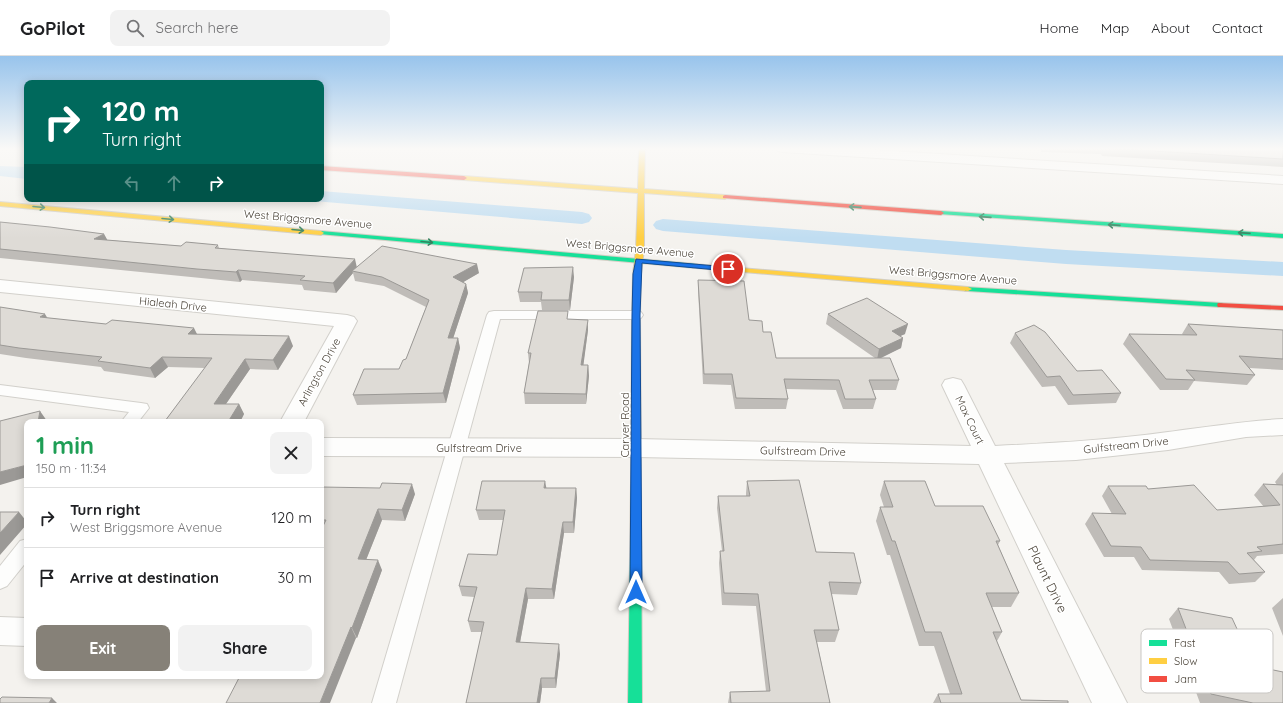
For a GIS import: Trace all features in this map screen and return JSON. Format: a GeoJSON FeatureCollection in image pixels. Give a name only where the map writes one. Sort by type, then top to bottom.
{"type":"FeatureCollection","features":[{"type":"Feature","properties":{"kind":"main road"},"geometry":{"type":"LineString","coordinates":[[463,178],[1025,220],[1283,236]]}},
{"type":"Feature","properties":{"kind":"main road","name":"Carver Road"},"geometry":{"type":"LineString","coordinates":[[635,703],[637,448],[636,315],[641,178]]}},
{"type":"Feature","properties":{"kind":"main road","name":"West Briggsmore Avenue"},"geometry":{"type":"LineString","coordinates":[[0,204],[639,261],[1034,294],[1283,308]]}},
{"type":"Feature","properties":{"kind":"street"},"geometry":{"type":"LineString","coordinates":[[1256,178],[1283,180]]}},
{"type":"Feature","properties":{"kind":"street","name":"Hialeah Drive"},"geometry":{"type":"LineString","coordinates":[[0,286],[347,322]]}},
{"type":"Feature","properties":{"kind":"street","name":"Arlington Drive"},"geometry":{"type":"LineString","coordinates":[[294,419],[347,322]]}},
{"type":"Feature","properties":{"kind":"street","name":"Max Court"},"geometry":{"type":"LineString","coordinates":[[953,385],[987,455]]}},
{"type":"Feature","properties":{"kind":"street","name":"Gulfstream Drive"},"geometry":{"type":"LineString","coordinates":[[324,447],[637,448],[987,455],[1076,451],[1168,441],[1246,429],[1283,427]]}},
{"type":"Feature","properties":{"kind":"street","name":"Plaunt Drive"},"geometry":{"type":"LineString","coordinates":[[987,455],[1110,703]]}},
{"type":"Feature","properties":{"kind":"street"},"geometry":{"type":"LineString","coordinates":[[0,631],[24,632]]}},
{"type":"Feature","properties":{"kind":"lane"},"geometry":{"type":"LineString","coordinates":[[384,703],[494,315],[636,315]]}},
{"type":"Feature","properties":{"kind":"lane"},"geometry":{"type":"LineString","coordinates":[[0,390],[141,408],[132,419]]}},
{"type":"Feature","properties":{"kind":"lane"},"geometry":{"type":"LineString","coordinates":[[0,580],[24,551]]}},
{"type":"Feature","properties":{"kind":"building"},"geometry":{"type":"Polygon","coordinates":[[[0,222],[104,234],[94,239],[181,246],[186,242],[218,245],[215,248],[355,259],[333,283],[300,280],[305,276],[238,270],[236,272],[197,269],[0,249],[0,222]]]}},
{"type":"Feature","properties":{"kind":"building"},"geometry":{"type":"Polygon","coordinates":[[[382,246],[477,264],[453,277],[466,284],[448,338],[458,338],[443,393],[353,395],[364,369],[399,369],[403,360],[406,359],[429,300],[382,277],[352,271],[382,246]]]}},
{"type":"Feature","properties":{"kind":"building"},"geometry":{"type":"Polygon","coordinates":[[[573,267],[569,300],[541,300],[542,292],[518,292],[524,268],[573,267]]]}},
{"type":"Feature","properties":{"kind":"building"},"geometry":{"type":"Polygon","coordinates":[[[698,280],[744,281],[749,320],[762,321],[763,332],[771,332],[776,358],[890,358],[899,380],[869,380],[876,399],[845,399],[839,380],[784,379],[788,399],[736,398],[732,374],[704,374],[698,280]]]}},
{"type":"Feature","properties":{"kind":"building"},"geometry":{"type":"Polygon","coordinates":[[[867,298],[908,324],[892,331],[903,338],[879,349],[828,314],[867,298]]]}},
{"type":"Feature","properties":{"kind":"building"},"geometry":{"type":"Polygon","coordinates":[[[0,307],[45,314],[40,317],[106,324],[112,320],[194,328],[188,334],[289,336],[273,360],[245,359],[214,404],[239,404],[230,419],[166,419],[212,358],[162,357],[150,368],[98,361],[102,357],[0,345],[0,307]]]}},
{"type":"Feature","properties":{"kind":"building"},"geometry":{"type":"Polygon","coordinates":[[[538,311],[568,311],[567,319],[588,320],[581,365],[588,365],[586,394],[524,393],[531,353],[528,353],[538,311]]]}},
{"type":"Feature","properties":{"kind":"building"},"geometry":{"type":"Polygon","coordinates":[[[1188,324],[1283,330],[1283,359],[1239,356],[1255,375],[1186,370],[1195,380],[1166,379],[1129,334],[1197,335],[1188,324]]]}},
{"type":"Feature","properties":{"kind":"building"},"geometry":{"type":"Polygon","coordinates":[[[1034,325],[1045,332],[1077,371],[1102,370],[1121,393],[1073,395],[1060,376],[1047,377],[1015,333],[1034,325]]]}},
{"type":"Feature","properties":{"kind":"building"},"geometry":{"type":"Polygon","coordinates":[[[40,411],[39,419],[24,419],[24,466],[0,472],[0,421],[40,411]]]}},
{"type":"Feature","properties":{"kind":"building"},"geometry":{"type":"Polygon","coordinates":[[[799,480],[816,552],[854,553],[861,583],[829,582],[839,630],[814,630],[830,703],[731,703],[730,692],[770,691],[758,594],[724,593],[720,551],[724,551],[718,496],[750,496],[747,481],[799,480]]]}},
{"type":"Feature","properties":{"kind":"building"},"geometry":{"type":"Polygon","coordinates":[[[482,481],[545,481],[544,488],[576,488],[573,522],[563,522],[552,589],[526,588],[516,642],[559,644],[555,678],[541,678],[537,703],[466,703],[484,622],[468,621],[477,587],[459,586],[468,554],[497,555],[505,510],[476,510],[482,481]]]}},
{"type":"Feature","properties":{"kind":"building"},"geometry":{"type":"Polygon","coordinates":[[[884,481],[925,481],[935,506],[983,506],[1000,541],[996,541],[1019,593],[986,593],[1002,632],[993,632],[1021,700],[1068,701],[1068,703],[941,703],[938,694],[962,694],[941,632],[925,632],[895,541],[892,541],[880,507],[893,507],[884,481]]]}},
{"type":"Feature","properties":{"kind":"building"},"geometry":{"type":"Polygon","coordinates":[[[382,483],[412,484],[402,510],[378,509],[358,559],[378,560],[352,628],[351,627],[320,703],[226,703],[238,679],[324,679],[324,524],[326,520],[324,520],[324,487],[380,488],[382,483]]]}},
{"type":"Feature","properties":{"kind":"building"},"geometry":{"type":"Polygon","coordinates":[[[1263,484],[1283,485],[1283,544],[1257,547],[1262,551],[1247,553],[1265,572],[1239,574],[1228,562],[1150,560],[1141,547],[1111,546],[1092,513],[1126,514],[1108,486],[1146,486],[1148,489],[1194,485],[1217,510],[1280,505],[1263,484]]]}},
{"type":"Feature","properties":{"kind":"building"},"geometry":{"type":"Polygon","coordinates":[[[0,512],[19,512],[0,533],[0,512]]]}},
{"type":"Feature","properties":{"kind":"building"},"geometry":{"type":"Polygon","coordinates":[[[1178,608],[1232,618],[1237,629],[1186,629],[1178,608]]]}},
{"type":"Feature","properties":{"kind":"building"},"geometry":{"type":"Polygon","coordinates":[[[1273,670],[1283,672],[1283,703],[1253,703],[1211,694],[1273,693],[1273,670]]]}},
{"type":"Feature","properties":{"kind":"building"},"geometry":{"type":"Polygon","coordinates":[[[2,697],[52,698],[49,703],[0,703],[0,699],[2,697]]]}},
{"type":"Feature","properties":{"kind":"waterway"},"geometry":{"type":"LineString","coordinates":[[324,197],[582,218]]}},
{"type":"Feature","properties":{"kind":"waterway"},"geometry":{"type":"LineString","coordinates":[[663,225],[1066,257],[1283,269]]}},
{"type":"Feature","properties":{"kind":"traffic: fast"},"geometry":{"type":"LineString","coordinates":[[941,213],[1283,236]]}},
{"type":"Feature","properties":{"kind":"traffic: fast"},"geometry":{"type":"LineString","coordinates":[[321,233],[696,266]]}},
{"type":"Feature","properties":{"kind":"traffic: fast"},"geometry":{"type":"LineString","coordinates":[[968,289],[1221,305]]}},
{"type":"Feature","properties":{"kind":"traffic: fast"},"geometry":{"type":"LineString","coordinates":[[635,703],[636,483]]}},
{"type":"Feature","properties":{"kind":"traffic: slow"},"geometry":{"type":"LineString","coordinates":[[467,178],[725,197]]}},
{"type":"Feature","properties":{"kind":"traffic: slow"},"geometry":{"type":"LineString","coordinates":[[636,483],[636,315],[637,274],[640,249],[641,178]]}},
{"type":"Feature","properties":{"kind":"traffic: slow"},"geometry":{"type":"LineString","coordinates":[[0,204],[321,233]]}},
{"type":"Feature","properties":{"kind":"traffic: slow"},"geometry":{"type":"LineString","coordinates":[[696,266],[968,289]]}},
{"type":"Feature","properties":{"kind":"traffic: jam"},"geometry":{"type":"LineString","coordinates":[[725,197],[941,213]]}},
{"type":"Feature","properties":{"kind":"traffic: jam"},"geometry":{"type":"LineString","coordinates":[[1221,305],[1283,308]]}},
{"type":"Feature","properties":{"kind":"route"},"geometry":{"type":"LineString","coordinates":[[636,592],[636,315],[637,274],[639,261],[728,269]]}}]}
